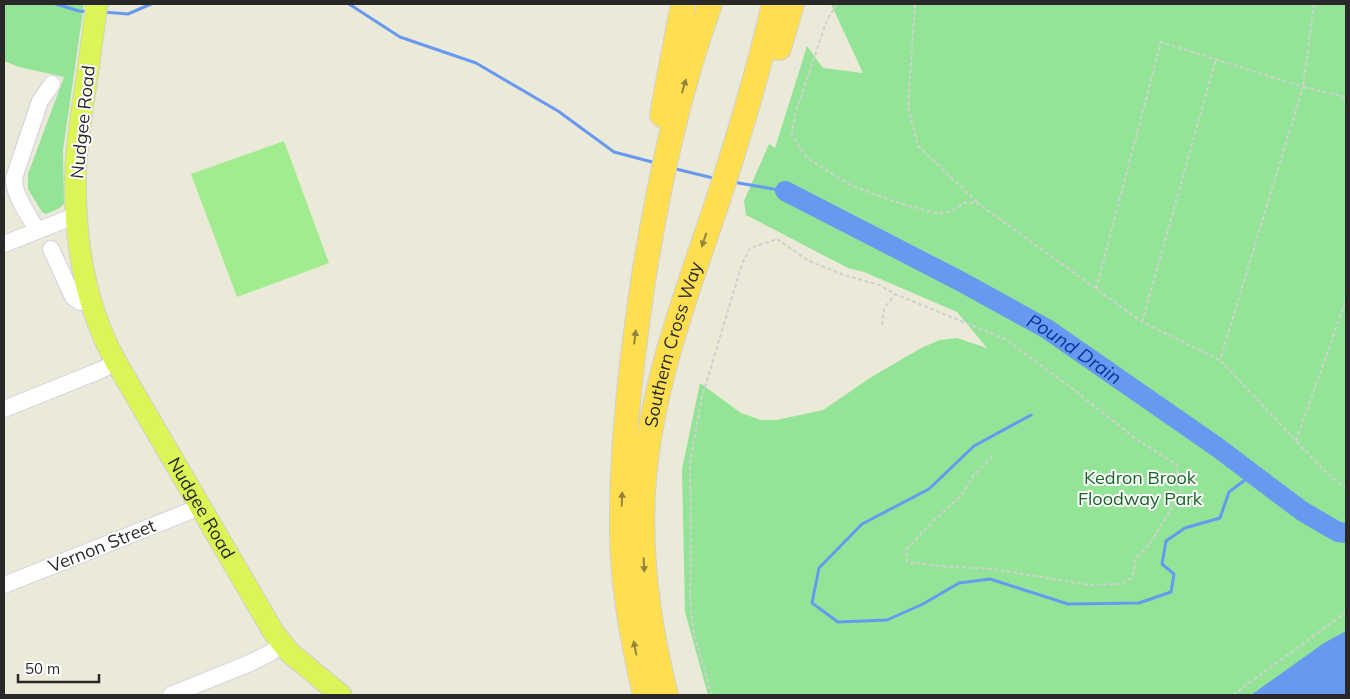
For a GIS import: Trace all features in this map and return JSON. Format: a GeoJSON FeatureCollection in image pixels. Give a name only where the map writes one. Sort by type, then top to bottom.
{"type":"FeatureCollection","features":[{"type":"Feature","properties":{"kind":"highway"},"geometry":{"type":"LineString","coordinates":[[662,149],[669,76],[683,4]]}},
{"type":"Feature","properties":{"kind":"highway"},"geometry":{"type":"LineString","coordinates":[[662,149],[710,4]]}},
{"type":"Feature","properties":{"kind":"highway","name":"Southern Cross Way"},"geometry":{"type":"LineString","coordinates":[[666,695],[652,633],[645,578],[642,512],[644,477],[652,419],[672,334],[735,156],[774,4]]}},
{"type":"Feature","properties":{"kind":"highway"},"geometry":{"type":"LineString","coordinates":[[735,156],[771,74],[792,4]]}},
{"type":"Feature","properties":{"kind":"highway","name":"Southern Cross Way"},"geometry":{"type":"LineString","coordinates":[[646,695],[630,619],[625,574],[622,521],[623,474],[628,392],[662,149]]}},
{"type":"Feature","properties":{"kind":"main road","name":"Nudgee Road"},"geometry":{"type":"LineString","coordinates":[[97,4],[82,103],[76,192],[79,239],[85,275],[103,335],[116,362],[264,617],[290,653],[341,695]]}},
{"type":"Feature","properties":{"kind":"street","name":"Nudgee Road"},"geometry":{"type":"LineString","coordinates":[[37,230],[16,192],[14,178],[40,101],[52,84]]}},
{"type":"Feature","properties":{"kind":"street"},"geometry":{"type":"LineString","coordinates":[[4,244],[77,215]]}},
{"type":"Feature","properties":{"kind":"street"},"geometry":{"type":"LineString","coordinates":[[51,249],[73,297],[80,302],[91,299]]}},
{"type":"Feature","properties":{"kind":"street"},"geometry":{"type":"LineString","coordinates":[[4,410],[116,362]]}},
{"type":"Feature","properties":{"kind":"street","name":"Vernon Street"},"geometry":{"type":"LineString","coordinates":[[4,586],[200,507]]}},
{"type":"Feature","properties":{"kind":"street"},"geometry":{"type":"LineString","coordinates":[[171,695],[250,663],[270,653],[282,644]]}},
{"type":"Feature","properties":{"kind":"path"},"geometry":{"type":"LineString","coordinates":[[837,4],[827,20],[795,114],[792,135],[799,147],[807,158],[852,186],[902,204],[936,213],[950,212],[964,203],[979,204]]}},
{"type":"Feature","properties":{"kind":"path"},"geometry":{"type":"LineString","coordinates":[[915,4],[908,107],[918,146],[979,204],[1142,322],[1220,360],[1317,464],[1346,488]]}},
{"type":"Feature","properties":{"kind":"path"},"geometry":{"type":"LineString","coordinates":[[1220,360],[1303,87],[1314,4]]}},
{"type":"Feature","properties":{"kind":"path"},"geometry":{"type":"LineString","coordinates":[[1096,289],[1162,42],[1303,87],[1346,97]]}},
{"type":"Feature","properties":{"kind":"path"},"geometry":{"type":"LineString","coordinates":[[1142,322],[1216,59]]}},
{"type":"Feature","properties":{"kind":"path"},"geometry":{"type":"LineString","coordinates":[[712,695],[694,634],[690,601],[690,462],[702,398],[742,264],[750,248],[776,239],[809,261],[844,275],[880,285],[895,294],[1005,339],[1136,439],[1176,464],[1181,491],[1150,545],[1135,559],[1133,577],[1121,584],[1088,585],[993,569],[907,562],[906,550],[932,522],[961,496],[974,475],[994,455]]}},
{"type":"Feature","properties":{"kind":"path"},"geometry":{"type":"LineString","coordinates":[[882,325],[884,309],[895,294]]}},
{"type":"Feature","properties":{"kind":"path"},"geometry":{"type":"LineString","coordinates":[[1296,441],[1346,300]]}},
{"type":"Feature","properties":{"kind":"path"},"geometry":{"type":"LineString","coordinates":[[1233,695],[1346,612]]}},
{"type":"Feature","properties":{"kind":"green space"},"geometry":{"type":"Polygon","coordinates":[[[4,4],[84,4],[63,151],[64,204],[46,214],[42,212],[28,189],[28,174],[64,77],[19,67],[4,61],[4,4]]]}},
{"type":"Feature","properties":{"kind":"green space","name":"Kedron Brook Floodway Park"},"geometry":{"type":"Polygon","coordinates":[[[831,4],[1346,4],[1346,695],[708,695],[685,612],[682,469],[700,383],[741,413],[761,420],[777,420],[823,410],[873,376],[923,347],[940,340],[957,338],[987,348],[957,312],[864,272],[848,268],[746,215],[744,201],[769,144],[775,148],[807,46],[823,68],[863,73],[831,4]]]}},
{"type":"Feature","properties":{"kind":"green space"},"geometry":{"type":"Polygon","coordinates":[[[284,141],[329,263],[237,297],[191,174],[284,141]]]}},
{"type":"Feature","properties":{"kind":"water"},"geometry":{"type":"Polygon","coordinates":[[[1346,631],[1346,695],[1251,695],[1324,643],[1346,631]]]}},
{"type":"Feature","properties":{"kind":"waterway"},"geometry":{"type":"LineString","coordinates":[[56,4],[79,11],[90,12]]}},
{"type":"Feature","properties":{"kind":"waterway"},"geometry":{"type":"LineString","coordinates":[[103,12],[128,14],[151,4]]}},
{"type":"Feature","properties":{"kind":"waterway"},"geometry":{"type":"LineString","coordinates":[[349,4],[400,37],[476,63],[558,111],[614,152],[656,163]]}},
{"type":"Feature","properties":{"kind":"waterway"},"geometry":{"type":"LineString","coordinates":[[672,168],[717,179]]}},
{"type":"Feature","properties":{"kind":"waterway"},"geometry":{"type":"LineString","coordinates":[[733,182],[785,191]]}},
{"type":"Feature","properties":{"kind":"waterway","name":"Pound Drain"},"geometry":{"type":"LineString","coordinates":[[785,191],[960,281],[1047,329],[1217,447],[1302,511],[1338,532],[1346,533]]}},
{"type":"Feature","properties":{"kind":"waterway"},"geometry":{"type":"LineString","coordinates":[[1031,415],[974,446],[929,489],[862,524],[819,568],[812,603],[838,622],[887,620],[923,604],[959,583],[990,579],[1068,604],[1139,603],[1171,592],[1174,574],[1162,564],[1166,541],[1185,528],[1220,518],[1229,492],[1253,474]]}}]}
